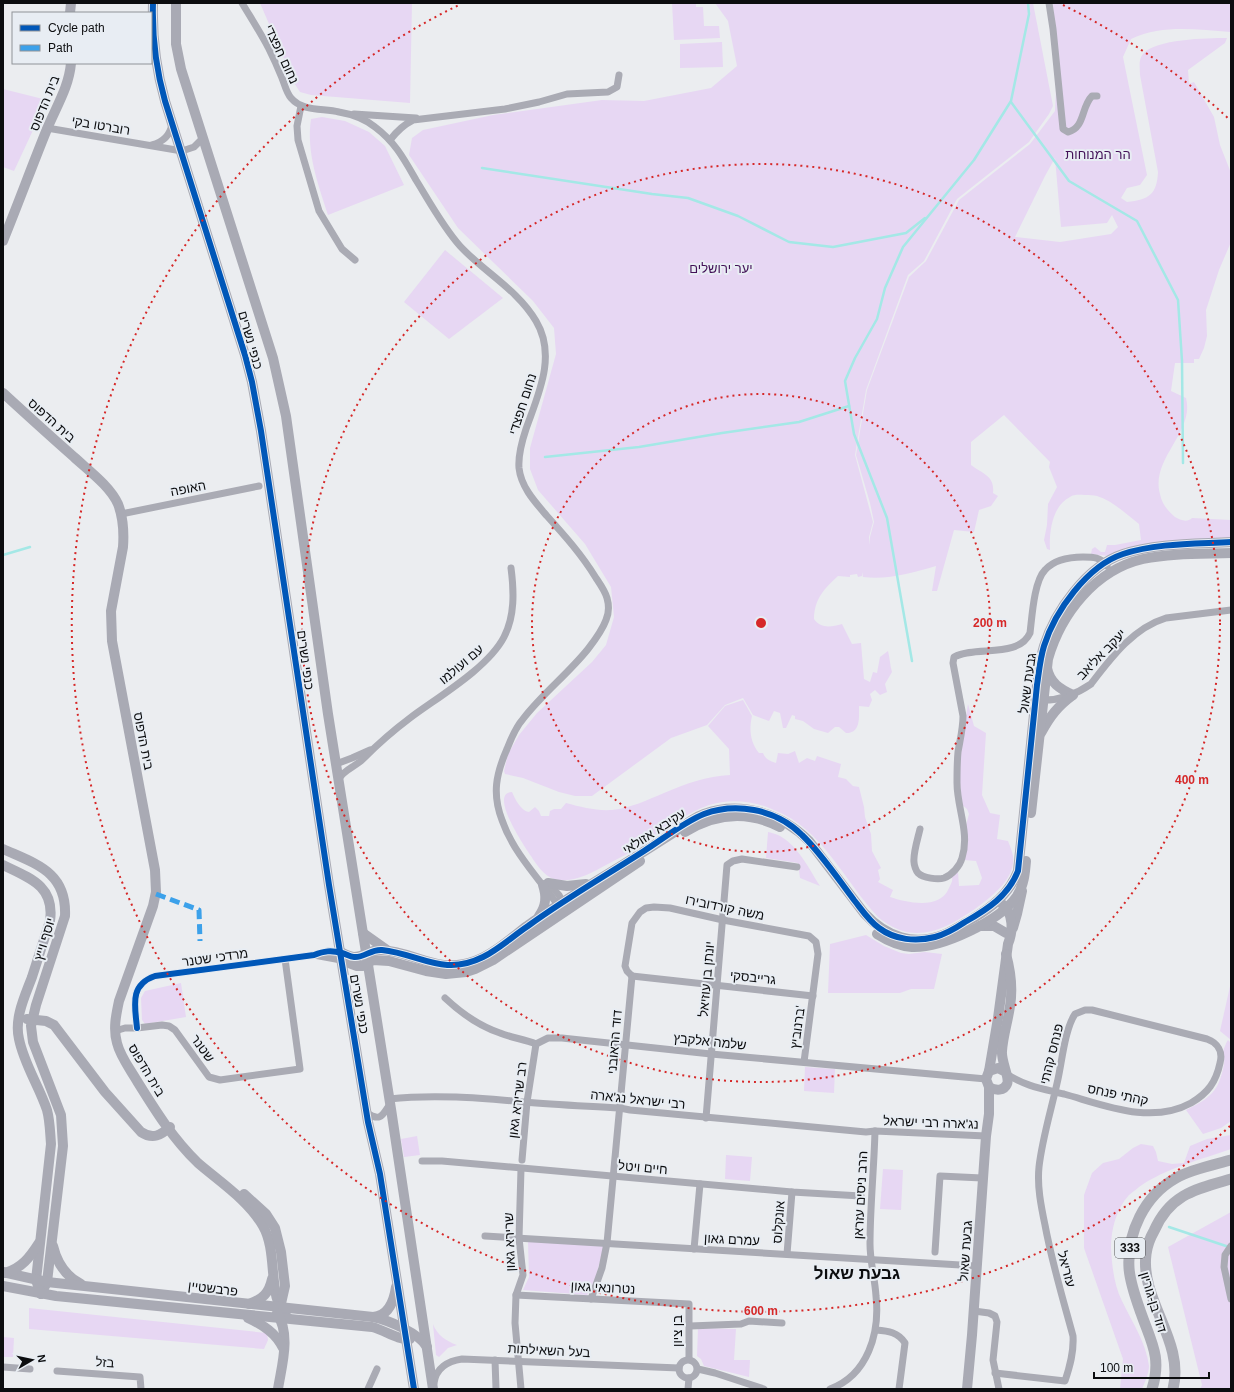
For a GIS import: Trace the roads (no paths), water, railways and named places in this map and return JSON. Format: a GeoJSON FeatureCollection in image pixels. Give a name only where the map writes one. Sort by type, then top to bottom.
{"type":"FeatureCollection","features":[{"type":"Feature","properties":{"kind":"main road","name":"דוד בן-גוריון"},"geometry":{"type":"LineString","coordinates":[[1152,1389],[1156,1375],[1155,1352],[1134,1292],[1129,1269],[1129,1250],[1134,1229],[1141,1213],[1151,1199],[1176,1178],[1190,1172],[1231,1160]]}},
{"type":"Feature","properties":{"kind":"main road","name":"דוד בן-גוריון"},"geometry":{"type":"LineString","coordinates":[[1173,1389],[1174,1368],[1169,1339],[1148,1283],[1146,1254],[1149,1242],[1161,1217],[1180,1197],[1192,1191],[1231,1179]]}},
{"type":"Feature","properties":{"kind":"street","name":"כנפי נשרים"},"geometry":{"type":"LineString","coordinates":[[153,3],[152,17],[156,63],[161,86],[245,355],[252,382],[261,431],[311,772],[367,1113],[380,1174],[414,1389]]}},
{"type":"Feature","properties":{"kind":"street","name":"כנפי נשרים"},"geometry":{"type":"LineString","coordinates":[[176,3],[178,55],[279,381],[288,427],[336,764],[367,958],[392,1100],[421,1334],[427,1347],[433,1388]]}},
{"type":"Feature","properties":{"kind":"street","name":"נחום חפצדי"},"geometry":{"type":"LineString","coordinates":[[242,3],[266,44],[282,78],[286,92],[292,100],[301,106],[337,111],[359,118],[373,125],[390,140],[401,152],[450,234],[460,247],[518,298],[528,309],[541,329],[546,351],[546,362],[544,376],[521,445],[519,466],[521,477],[536,503],[581,555],[600,584],[606,597],[608,611],[606,620],[599,634],[580,658],[523,719],[514,732],[497,775],[496,798],[501,819],[511,842],[534,873],[546,884],[562,906]]}},
{"type":"Feature","properties":{"kind":"street"},"geometry":{"type":"LineString","coordinates":[[1049,3],[1063,129],[1068,132],[1074,131],[1078,127],[1087,101],[1092,96],[1097,96]]}},
{"type":"Feature","properties":{"kind":"street","name":"בית הדפוס"},"geometry":{"type":"LineString","coordinates":[[3,241],[47,128],[64,93],[71,64]]}},
{"type":"Feature","properties":{"kind":"street"},"geometry":{"type":"LineString","coordinates":[[390,140],[397,130],[413,120],[505,109],[567,94],[608,92],[617,87],[619,75]]}},
{"type":"Feature","properties":{"kind":"street"},"geometry":{"type":"LineString","coordinates":[[301,106],[298,126],[298,140],[319,211],[342,249],[354,260]]}},
{"type":"Feature","properties":{"kind":"street"},"geometry":{"type":"LineString","coordinates":[[346,114],[422,119]]}},
{"type":"Feature","properties":{"kind":"street"},"geometry":{"type":"LineString","coordinates":[[150,146],[166,138],[170,131],[172,122]]}},
{"type":"Feature","properties":{"kind":"street","name":"רוברטו בקי"},"geometry":{"type":"LineString","coordinates":[[47,128],[182,152]]}},
{"type":"Feature","properties":{"kind":"street"},"geometry":{"type":"LineString","coordinates":[[182,152],[194,147],[203,138]]}},
{"type":"Feature","properties":{"kind":"street","name":"בית הדפוס"},"geometry":{"type":"LineString","coordinates":[[3,393],[98,479],[113,495],[121,514],[124,537],[111,611],[112,641],[155,870],[156,892],[119,1001],[116,1014],[115,1031],[118,1046],[128,1066],[168,1126],[189,1154],[246,1205],[263,1226],[268,1237],[274,1272],[278,1314]]}},
{"type":"Feature","properties":{"kind":"street","name":"האופה"},"geometry":{"type":"LineString","coordinates":[[121,514],[259,486]]}},
{"type":"Feature","properties":{"kind":"street","name":"גבעת שאול"},"geometry":{"type":"LineString","coordinates":[[1004,910],[1017,896],[1023,885],[1039,738],[1041,657],[1044,644],[1064,605],[1084,581],[1105,562],[1124,554],[1162,546],[1231,542]]}},
{"type":"Feature","properties":{"kind":"street","name":"גבעת שאול"},"geometry":{"type":"LineString","coordinates":[[966,1389],[974,1311],[982,1178],[989,1114],[988,1079],[998,1018],[1009,933],[1004,910],[998,901],[1012,884],[1018,871],[1039,700],[1051,647],[1067,616],[1080,598],[1100,580],[1120,567],[1141,560],[1164,556],[1231,553]]}},
{"type":"Feature","properties":{"kind":"street"},"geometry":{"type":"LineString","coordinates":[[920,829],[914,861],[918,873],[938,879],[946,877],[959,865],[962,859],[965,842],[965,832],[959,807],[957,784],[957,760],[964,716],[953,663],[954,657],[966,653],[1014,647],[1027,639],[1030,633],[1037,586],[1044,570],[1053,564],[1064,559],[1095,557],[1105,562],[1111,572]]}},
{"type":"Feature","properties":{"kind":"street","name":"עם ועולמו"},"geometry":{"type":"LineString","coordinates":[[339,779],[344,773],[361,761],[373,748],[410,718],[480,666],[494,652],[504,638],[513,609],[513,584],[511,568]]}},
{"type":"Feature","properties":{"kind":"street","name":"יעקב אליאב"},"geometry":{"type":"LineString","coordinates":[[1039,700],[1055,699],[1074,695],[1091,684],[1127,642],[1158,620],[1230,611]]}},
{"type":"Feature","properties":{"kind":"street"},"geometry":{"type":"LineString","coordinates":[[1039,738],[1056,709],[1074,695],[1056,686],[1049,674],[1047,665]]}},
{"type":"Feature","properties":{"kind":"street","name":"עם ועולמו"},"geometry":{"type":"LineString","coordinates":[[336,764],[373,748]]}},
{"type":"Feature","properties":{"kind":"street","name":"עקיבא אזולאי"},"geometry":{"type":"LineString","coordinates":[[341,956],[357,966],[363,966],[367,958],[376,950],[436,973],[454,974],[475,969],[493,960],[592,883],[694,819],[714,811],[740,808],[756,810],[768,814],[791,826],[800,833],[809,841],[872,922],[887,933],[914,940],[940,936],[977,916],[998,901]]}},
{"type":"Feature","properties":{"kind":"street","name":"עקיבא אזולאי"},"geometry":{"type":"LineString","coordinates":[[389,956],[439,964],[455,965],[470,963],[486,956],[537,919],[562,906],[694,827],[714,818],[733,815],[754,817],[767,821],[789,832],[807,850],[866,925],[884,939],[904,946],[930,946],[950,940],[980,926],[1004,910]]}},
{"type":"Feature","properties":{"kind":"street","name":"יוסף וייץ"},"geometry":{"type":"LineString","coordinates":[[3,849],[34,863],[49,873],[60,886],[65,901],[65,916],[32,1021]]}},
{"type":"Feature","properties":{"kind":"street","name":"יונתן בן עוזיאל"},"geometry":{"type":"LineString","coordinates":[[706,1118],[727,865],[733,861],[742,859],[797,867]]}},
{"type":"Feature","properties":{"kind":"street","name":"יוסף וייץ"},"geometry":{"type":"LineString","coordinates":[[3,865],[41,885],[49,900],[51,908],[50,921],[19,1018],[19,1038],[29,1068],[47,1111],[50,1128],[51,1144],[36,1280]]}},
{"type":"Feature","properties":{"kind":"street"},"geometry":{"type":"LineString","coordinates":[[537,919],[545,904],[546,884],[566,886],[592,883]]}},
{"type":"Feature","properties":{"kind":"street"},"geometry":{"type":"LineString","coordinates":[[980,926],[994,926],[1009,933],[1017,914],[1023,885]]}},
{"type":"Feature","properties":{"kind":"street","name":"משה קורדובירו"},"geometry":{"type":"LineString","coordinates":[[635,919],[640,912],[646,908],[663,907],[723,920],[805,934],[813,939],[818,948],[813,996]]}},
{"type":"Feature","properties":{"kind":"street","name":"דוד הראובני"},"geometry":{"type":"LineString","coordinates":[[591,1299],[602,1268],[607,1243],[632,976],[626,971],[625,966],[630,930],[635,919]]}},
{"type":"Feature","properties":{"kind":"street"},"geometry":{"type":"LineString","coordinates":[[363,933],[389,956],[377,967],[371,980]]}},
{"type":"Feature","properties":{"kind":"street","name":"גבעת שאול"},"geometry":{"type":"LineString","coordinates":[[1007,949],[1012,984],[1002,1056],[1007,1073]]}},
{"type":"Feature","properties":{"kind":"street","name":"מרדכי שטנר"},"geometry":{"type":"LineString","coordinates":[[137,1028],[135,1005],[138,989],[142,982],[155,976],[314,955],[341,956]]}},
{"type":"Feature","properties":{"kind":"street","name":"שטנר"},"geometry":{"type":"LineString","coordinates":[[137,1028],[162,1025],[169,1026],[175,1030],[209,1077],[213,1079],[220,1080],[300,1069],[285,959]]}},
{"type":"Feature","properties":{"kind":"street","name":"גרייבסקי"},"geometry":{"type":"LineString","coordinates":[[632,976],[813,996]]}},
{"type":"Feature","properties":{"kind":"street","name":"ברנוביץ'"},"geometry":{"type":"LineString","coordinates":[[804,1062],[813,996]]}},
{"type":"Feature","properties":{"kind":"street"},"geometry":{"type":"LineString","coordinates":[[445,998],[464,1014],[481,1025],[501,1034],[536,1044]]}},
{"type":"Feature","properties":{"kind":"street","name":"פנחס קהתי"},"geometry":{"type":"LineString","coordinates":[[1007,1073],[1027,1085],[1055,1092],[1069,1028],[1075,1014],[1085,1010],[1092,1010],[1140,1022]]}},
{"type":"Feature","properties":{"kind":"street"},"geometry":{"type":"LineString","coordinates":[[19,1018],[32,1021],[50,1022],[54,1025],[105,1092],[140,1130],[150,1133],[168,1126]]}},
{"type":"Feature","properties":{"kind":"street"},"geometry":{"type":"LineString","coordinates":[[998,1018],[1004,1022],[1006,1029]]}},
{"type":"Feature","properties":{"kind":"street"},"geometry":{"type":"LineString","coordinates":[[32,1021],[31,1034],[33,1042],[62,1115],[63,1128],[63,1146],[47,1282],[41,1294]]}},
{"type":"Feature","properties":{"kind":"street","name":"קהתי פנחס"},"geometry":{"type":"LineString","coordinates":[[1055,1092],[1132,1112],[1153,1114],[1166,1113],[1183,1108],[1204,1094],[1213,1085],[1218,1073],[1221,1059],[1219,1048],[1214,1041],[1140,1022]]}},
{"type":"Feature","properties":{"kind":"street"},"geometry":{"type":"LineString","coordinates":[[115,1031],[128,1027],[137,1028]]}},
{"type":"Feature","properties":{"kind":"street","name":"שלמה אלקבץ"},"geometry":{"type":"LineString","coordinates":[[536,1044],[544,1039],[552,1037],[711,1054],[988,1079]]}},
{"type":"Feature","properties":{"kind":"street","name":"רב שרירא גאון"},"geometry":{"type":"LineString","coordinates":[[522,1160],[526,1102],[536,1044]]}},
{"type":"Feature","properties":{"kind":"street"},"geometry":{"type":"LineString","coordinates":[[998,1068],[1007,1073],[1008,1080],[1004,1088],[995,1090],[988,1079],[998,1068]]}},
{"type":"Feature","properties":{"kind":"street","name":"פנחס קהתי"},"geometry":{"type":"LineString","coordinates":[[1004,1088],[1027,1085]]}},
{"type":"Feature","properties":{"kind":"street","name":"גבעת שאול"},"geometry":{"type":"LineString","coordinates":[[989,1114],[1004,1088]]}},
{"type":"Feature","properties":{"kind":"street","name":"עזריאל"},"geometry":{"type":"LineString","coordinates":[[995,1373],[1065,1380],[1072,1360],[1074,1336],[1051,1259],[1041,1205],[1039,1184],[1041,1152],[1055,1092]]}},
{"type":"Feature","properties":{"kind":"street","name":"רבי ישראל נג'ארה"},"geometry":{"type":"LineString","coordinates":[[392,1100],[432,1096],[455,1097],[620,1108],[706,1118],[866,1132],[875,1131]]}},
{"type":"Feature","properties":{"kind":"street"},"geometry":{"type":"LineString","coordinates":[[367,1113],[381,1117],[392,1100]]}},
{"type":"Feature","properties":{"kind":"street","name":"בית הדפוס"},"geometry":{"type":"LineString","coordinates":[[168,1126],[261,1209],[271,1220],[278,1240],[284,1286],[278,1314]]}},
{"type":"Feature","properties":{"kind":"street","name":"נג'ארה רבי ישראל"},"geometry":{"type":"LineString","coordinates":[[875,1131],[986,1136]]}},
{"type":"Feature","properties":{"kind":"street","name":"הרב ניסים עזראן"},"geometry":{"type":"LineString","coordinates":[[871,1259],[870,1237],[875,1131]]}},
{"type":"Feature","properties":{"kind":"street","name":"חיים ויטל"},"geometry":{"type":"LineString","coordinates":[[422,1161],[521,1168],[792,1192],[861,1196]]}},
{"type":"Feature","properties":{"kind":"street","name":"שרירא גאון"},"geometry":{"type":"LineString","coordinates":[[518,1361],[515,1323],[516,1295],[523,1275],[519,1238],[521,1168]]}},
{"type":"Feature","properties":{"kind":"street"},"geometry":{"type":"LineString","coordinates":[[935,1252],[940,1176],[982,1178]]}},
{"type":"Feature","properties":{"kind":"street"},"geometry":{"type":"LineString","coordinates":[[694,1249],[700,1184]]}},
{"type":"Feature","properties":{"kind":"street","name":"אונקלוס"},"geometry":{"type":"LineString","coordinates":[[787,1254],[792,1192]]}},
{"type":"Feature","properties":{"kind":"street","name":"עמרם גאון"},"geometry":{"type":"LineString","coordinates":[[485,1236],[977,1266]]}},
{"type":"Feature","properties":{"kind":"street"},"geometry":{"type":"LineString","coordinates":[[4,1272],[13,1270],[23,1264],[35,1250],[41,1239]]}},
{"type":"Feature","properties":{"kind":"street"},"geometry":{"type":"LineString","coordinates":[[52,1239],[55,1256],[61,1267],[69,1277],[85,1286]]}},
{"type":"Feature","properties":{"kind":"street"},"geometry":{"type":"LineString","coordinates":[[1231,1246],[1225,1255],[1224,1267],[1231,1299]]}},
{"type":"Feature","properties":{"kind":"street"},"geometry":{"type":"LineString","coordinates":[[830,1389],[840,1385],[852,1377],[870,1350],[876,1330],[877,1316],[871,1259]]}},
{"type":"Feature","properties":{"kind":"street","name":"פרבשטיין"},"geometry":{"type":"LineString","coordinates":[[4,1272],[47,1282],[246,1304],[278,1314]]}},
{"type":"Feature","properties":{"kind":"street"},"geometry":{"type":"LineString","coordinates":[[246,1304],[258,1300],[266,1295],[274,1272]]}},
{"type":"Feature","properties":{"kind":"street"},"geometry":{"type":"LineString","coordinates":[[373,1317],[381,1316],[388,1310],[395,1294],[397,1279]]}},
{"type":"Feature","properties":{"kind":"street"},"geometry":{"type":"LineString","coordinates":[[36,1280],[41,1294]]}},
{"type":"Feature","properties":{"kind":"street","name":"פרבשטיין"},"geometry":{"type":"LineString","coordinates":[[3,1286],[41,1294],[242,1315],[278,1314],[373,1317],[383,1320],[405,1334]]}},
{"type":"Feature","properties":{"kind":"street"},"geometry":{"type":"LineString","coordinates":[[284,1286],[302,1315],[291,1326],[284,1344]]}},
{"type":"Feature","properties":{"kind":"street","name":"נטרונאי גאון"},"geometry":{"type":"LineString","coordinates":[[516,1295],[689,1304]]}},
{"type":"Feature","properties":{"kind":"street","name":"בן ציון"},"geometry":{"type":"LineString","coordinates":[[689,1304],[689,1359]]}},
{"type":"Feature","properties":{"kind":"street"},"geometry":{"type":"LineString","coordinates":[[974,1311],[989,1313],[995,1316],[997,1322],[993,1360],[999,1389]]}},
{"type":"Feature","properties":{"kind":"street"},"geometry":{"type":"LineString","coordinates":[[278,1314],[284,1328],[284,1344],[278,1389]]}},
{"type":"Feature","properties":{"kind":"street"},"geometry":{"type":"LineString","coordinates":[[242,1315],[272,1332],[284,1344]]}},
{"type":"Feature","properties":{"kind":"street","name":"פרבשטיין"},"geometry":{"type":"LineString","coordinates":[[302,1315],[405,1334]]}},
{"type":"Feature","properties":{"kind":"street"},"geometry":{"type":"LineString","coordinates":[[690,1326],[741,1324],[749,1321],[782,1323]]}},
{"type":"Feature","properties":{"kind":"street"},"geometry":{"type":"LineString","coordinates":[[876,1330],[896,1334],[901,1337],[905,1343],[899,1389]]}},
{"type":"Feature","properties":{"kind":"street"},"geometry":{"type":"LineString","coordinates":[[405,1334],[412,1339],[421,1334]]}},
{"type":"Feature","properties":{"kind":"street","name":"בעל השאילתות"},"geometry":{"type":"LineString","coordinates":[[433,1388],[438,1371],[450,1362],[462,1359],[679,1368]]}},
{"type":"Feature","properties":{"kind":"street"},"geometry":{"type":"LineString","coordinates":[[689,1359],[696,1363],[698,1369],[695,1375],[689,1378],[681,1375],[679,1368],[683,1361],[689,1359]]}},
{"type":"Feature","properties":{"kind":"street"},"geometry":{"type":"LineString","coordinates":[[495,1360],[496,1389]]}},
{"type":"Feature","properties":{"kind":"street"},"geometry":{"type":"LineString","coordinates":[[518,1361],[521,1389]]}},
{"type":"Feature","properties":{"kind":"street"},"geometry":{"type":"LineString","coordinates":[[3,1367],[30,1369]]}},
{"type":"Feature","properties":{"kind":"street"},"geometry":{"type":"LineString","coordinates":[[368,1389],[377,1369]]}},
{"type":"Feature","properties":{"kind":"street"},"geometry":{"type":"LineString","coordinates":[[698,1369],[764,1389]]}},
{"type":"Feature","properties":{"kind":"street","name":"בזל"},"geometry":{"type":"LineString","coordinates":[[57,1371],[140,1377],[141,1389]]}},
{"type":"Feature","properties":{"kind":"street"},"geometry":{"type":"LineString","coordinates":[[688,1389],[689,1378]]}},
{"type":"Feature","properties":{"kind":"waterway"},"geometry":{"type":"LineString","coordinates":[[912,661],[887,518],[854,434],[845,381],[855,358],[877,319],[885,288],[903,247],[974,160],[1011,101],[1029,14],[1028,3]]}},
{"type":"Feature","properties":{"kind":"waterway"},"geometry":{"type":"LineString","coordinates":[[1011,102],[1069,181],[1137,221],[1178,300],[1182,361],[1183,463]]}},
{"type":"Feature","properties":{"kind":"waterway"},"geometry":{"type":"LineString","coordinates":[[482,168],[652,194],[688,198],[738,216],[789,242],[833,247],[906,233],[925,218]]}},
{"type":"Feature","properties":{"kind":"waterway"},"geometry":{"type":"LineString","coordinates":[[545,457],[639,447],[799,422],[849,406]]}},
{"type":"Feature","properties":{"kind":"waterway"},"geometry":{"type":"LineString","coordinates":[[3,555],[30,547]]}},
{"type":"Feature","properties":{"kind":"waterway"},"geometry":{"type":"LineString","coordinates":[[1169,1227],[1229,1247]]}},
{"type":"Feature","properties":{"kind":"district","name":"גבעת שאול"},"geometry":{"type":"Point","coordinates":[857,1273]}},
{"type":"Feature","properties":{"kind":"park label","name":"הר המנוחות"},"geometry":{"type":"Point","coordinates":[1098,154]}},
{"type":"Feature","properties":{"kind":"park label","name":"יער ירושלים"},"geometry":{"type":"Point","coordinates":[721,268]}}]}
